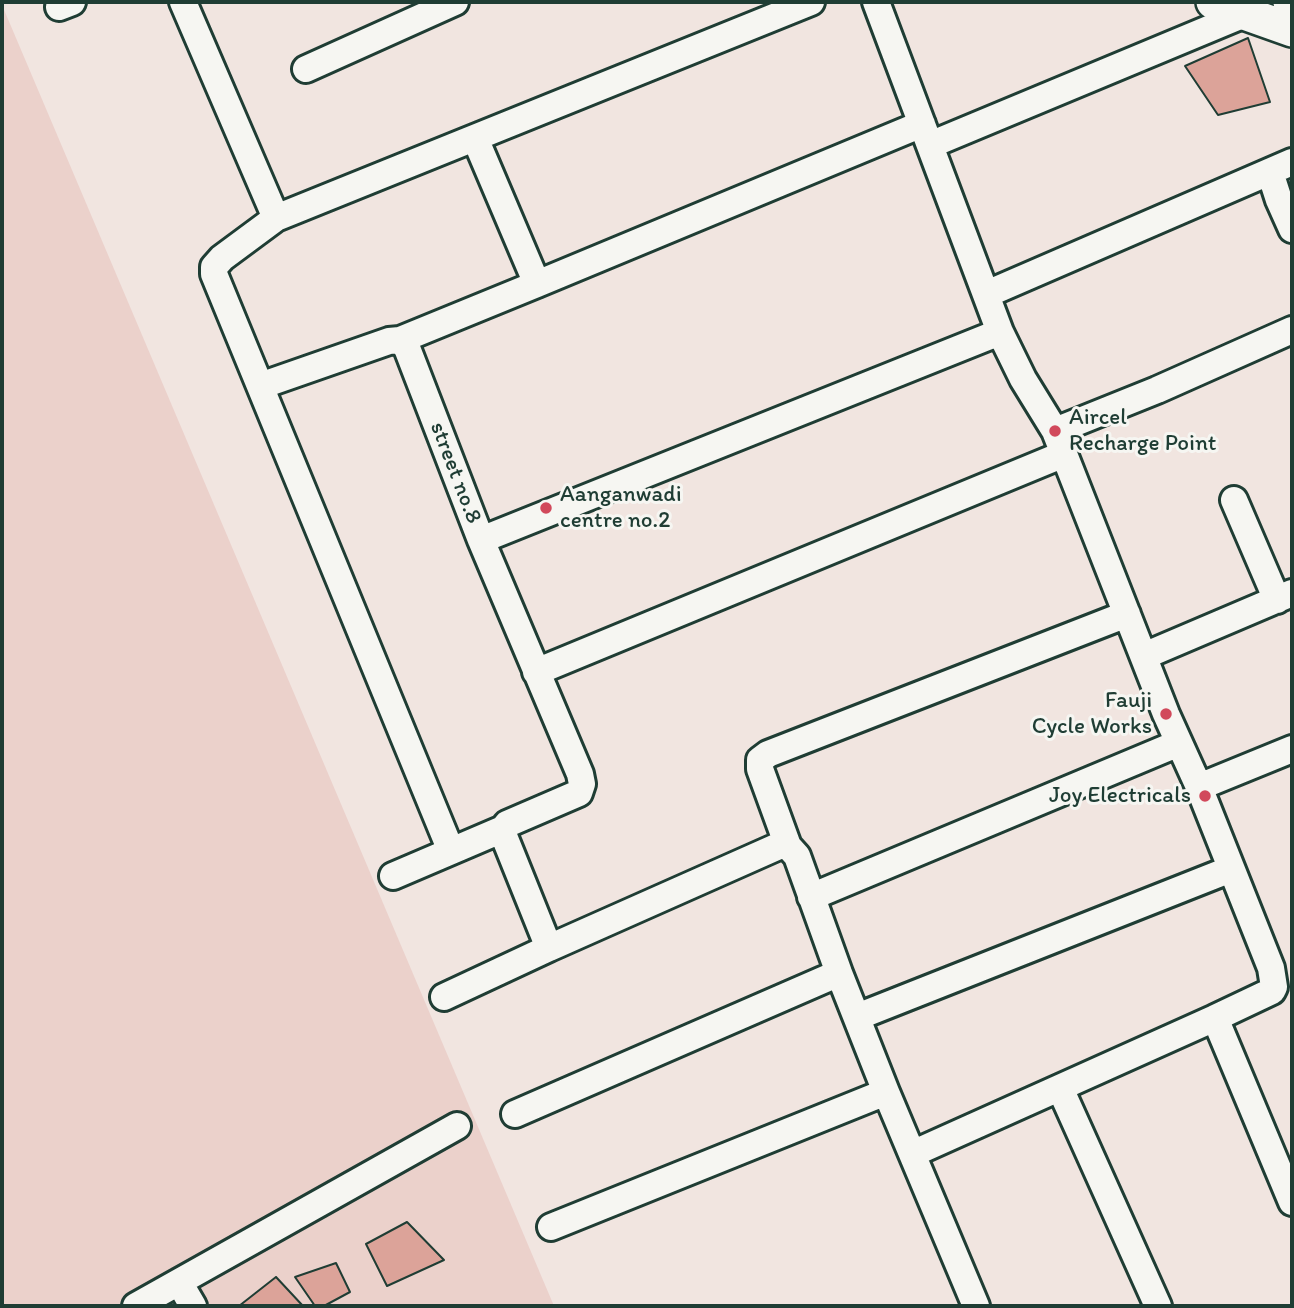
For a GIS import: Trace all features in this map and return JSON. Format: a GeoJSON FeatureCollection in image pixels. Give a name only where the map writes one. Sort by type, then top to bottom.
{"type":"FeatureCollection","features":[{"type":"Feature","properties":{"kind":"street"},"geometry":{"type":"LineString","coordinates":[[183,2],[276,218]]}},
{"type":"Feature","properties":{"kind":"street"},"geometry":{"type":"LineString","coordinates":[[306,69],[455,2]]}},
{"type":"Feature","properties":{"kind":"street"},"geometry":{"type":"LineString","coordinates":[[451,851],[214,274],[214,267],[222,258],[276,218],[811,2]]}},
{"type":"Feature","properties":{"kind":"street"},"geometry":{"type":"LineString","coordinates":[[876,2],[1000,332],[1023,379],[1060,442],[1271,968],[1274,988],[1269,994],[912,1154]]}},
{"type":"Feature","properties":{"kind":"street"},"geometry":{"type":"LineString","coordinates":[[1213,2],[1292,30]]}},
{"type":"Feature","properties":{"kind":"street"},"geometry":{"type":"LineString","coordinates":[[260,386],[389,341],[400,340],[537,284],[1247,13]]}},
{"type":"Feature","properties":{"kind":"street"},"geometry":{"type":"LineString","coordinates":[[475,138],[537,284]]}},
{"type":"Feature","properties":{"kind":"street"},"geometry":{"type":"LineString","coordinates":[[987,294],[1281,167],[1279,200],[1292,229]]}},
{"type":"Feature","properties":{"kind":"street"},"geometry":{"type":"LineString","coordinates":[[536,671],[1060,442],[1157,390],[1292,330]]}},
{"type":"Feature","properties":{"kind":"street","name":"street no.8"},"geometry":{"type":"LineString","coordinates":[[400,340],[407,348],[481,540],[1000,332]]}},
{"type":"Feature","properties":{"kind":"street"},"geometry":{"type":"LineString","coordinates":[[1144,656],[1284,597],[1234,500]]}},
{"type":"Feature","properties":{"kind":"street"},"geometry":{"type":"LineString","coordinates":[[393,876],[579,793],[582,784],[481,540]]}},
{"type":"Feature","properties":{"kind":"street"},"geometry":{"type":"LineString","coordinates":[[976,1306],[886,1092],[797,856],[789,846],[760,769],[760,760],[768,754],[1127,614]]}},
{"type":"Feature","properties":{"kind":"street"},"geometry":{"type":"LineString","coordinates":[[811,897],[1179,743]]}},
{"type":"Feature","properties":{"kind":"street"},"geometry":{"type":"LineString","coordinates":[[1199,787],[1292,749]]}},
{"type":"Feature","properties":{"kind":"street"},"geometry":{"type":"LineString","coordinates":[[503,829],[550,948]]}},
{"type":"Feature","properties":{"kind":"street"},"geometry":{"type":"LineString","coordinates":[[444,998],[780,845],[789,846]]}},
{"type":"Feature","properties":{"kind":"street"},"geometry":{"type":"LineString","coordinates":[[857,1017],[1231,869]]}},
{"type":"Feature","properties":{"kind":"street"},"geometry":{"type":"LineString","coordinates":[[515,1114],[839,973]]}},
{"type":"Feature","properties":{"kind":"street"},"geometry":{"type":"LineString","coordinates":[[1215,1018],[1292,1202]]}},
{"type":"Feature","properties":{"kind":"street"},"geometry":{"type":"LineString","coordinates":[[1060,1088],[1158,1306]]}},
{"type":"Feature","properties":{"kind":"street"},"geometry":{"type":"LineString","coordinates":[[551,1227],[886,1092]]}},
{"type":"Feature","properties":{"kind":"street"},"geometry":{"type":"LineString","coordinates":[[136,1306],[457,1126]]}},
{"type":"Feature","properties":{"kind":"street"},"geometry":{"type":"LineString","coordinates":[[179,1282],[193,1306]]}},
{"type":"Feature","properties":{"kind":"shaded area"},"geometry":{"type":"Polygon","coordinates":[[[2,5],[554,1306],[2,1306],[2,5]]]}},
{"type":"Feature","properties":{"kind":"building"},"geometry":{"type":"Polygon","coordinates":[[[1248,38],[1270,102],[1218,115],[1185,66],[1248,38]]]}},
{"type":"Feature","properties":{"kind":"building"},"geometry":{"type":"Polygon","coordinates":[[[407,1222],[444,1260],[387,1286],[366,1244],[407,1222]]]}},
{"type":"Feature","properties":{"kind":"building"},"geometry":{"type":"Polygon","coordinates":[[[336,1263],[350,1292],[324,1306],[315,1306],[295,1277],[336,1263]]]}},
{"type":"Feature","properties":{"kind":"building"},"geometry":{"type":"Polygon","coordinates":[[[276,1277],[303,1306],[239,1306],[276,1277]]]}},
{"type":"Feature","properties":{"kind":"place","name":"Aircel Recharge Point"},"geometry":{"type":"Point","coordinates":[1055,431]}},
{"type":"Feature","properties":{"kind":"place","name":"Aanganwadi centre no.2"},"geometry":{"type":"Point","coordinates":[546,508]}},
{"type":"Feature","properties":{"kind":"place","name":"Fauji Cycle Works"},"geometry":{"type":"Point","coordinates":[1166,714]}},
{"type":"Feature","properties":{"kind":"place","name":"Joy Electricals"},"geometry":{"type":"Point","coordinates":[1205,796]}}]}
